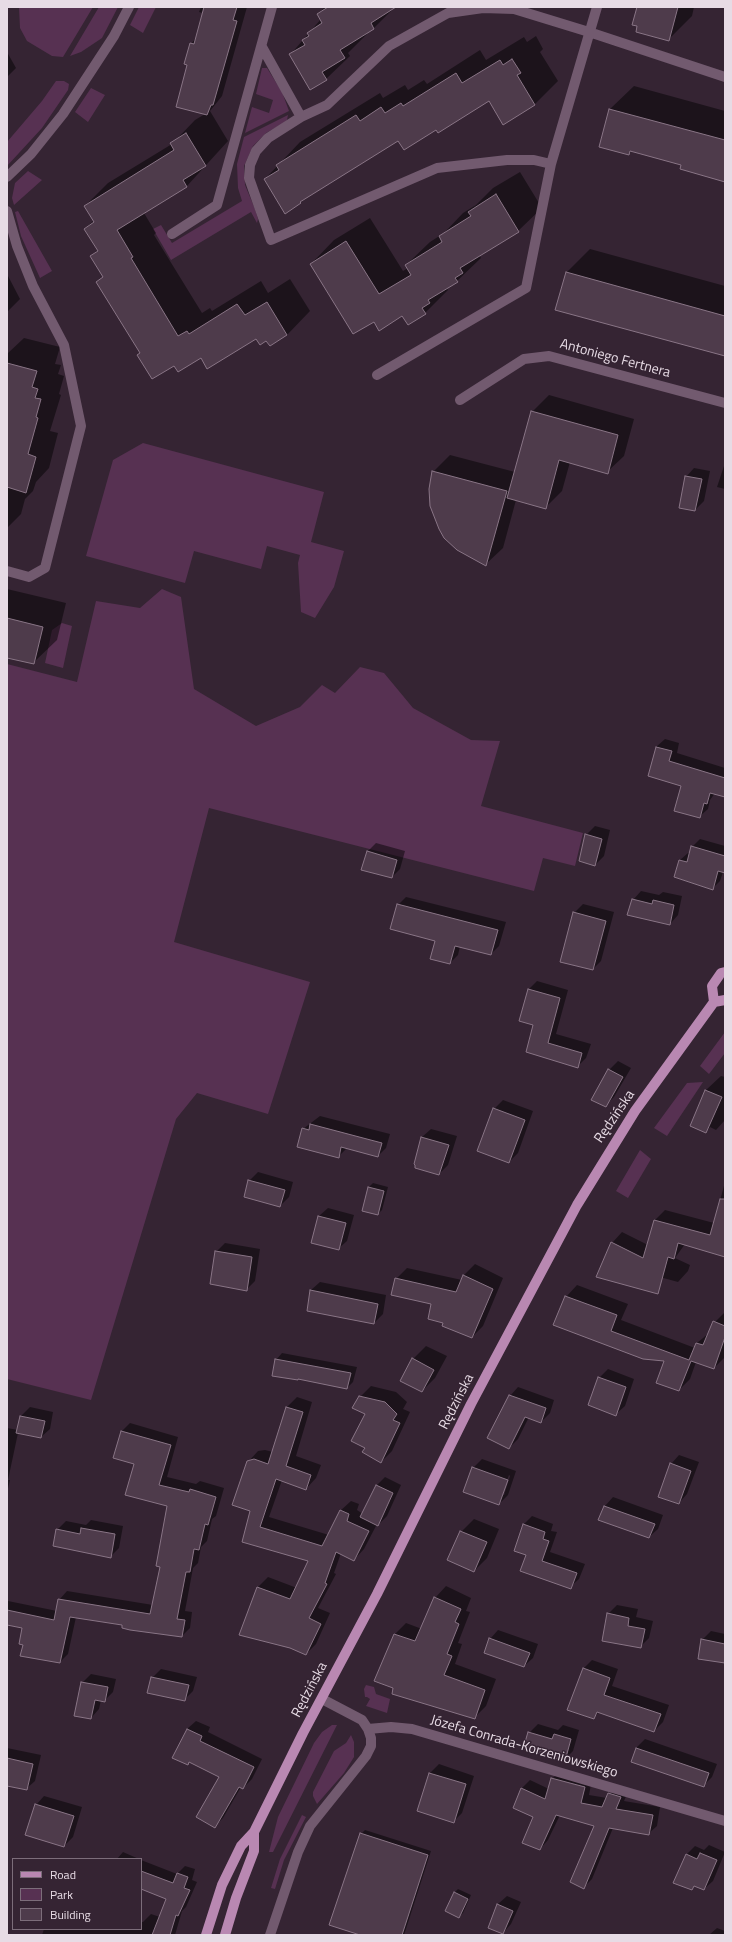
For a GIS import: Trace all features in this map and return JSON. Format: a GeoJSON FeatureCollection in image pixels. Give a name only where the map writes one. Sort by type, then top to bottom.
{"type":"FeatureCollection","features":[{"type":"Feature","properties":{"kind":"main road"},"geometry":{"type":"LineString","coordinates":[[725,972],[722,973],[712,986],[714,1002],[725,1000]]}},
{"type":"Feature","properties":{"kind":"main road","name":"Rędzińska"},"geometry":{"type":"LineString","coordinates":[[206,1935],[222,1885],[241,1846],[254,1832],[302,1733],[322,1699],[377,1594],[471,1404],[577,1205],[635,1111],[714,1002]]}},
{"type":"Feature","properties":{"kind":"main road","name":"Rędzińska"},"geometry":{"type":"LineString","coordinates":[[225,1935],[236,1898],[254,1851],[254,1832]]}},
{"type":"Feature","properties":{"kind":"street"},"geometry":{"type":"LineString","coordinates":[[7,177],[31,154],[63,114],[114,36],[129,7]]}},
{"type":"Feature","properties":{"kind":"street"},"geometry":{"type":"LineString","coordinates":[[172,234],[217,205],[272,7]]}},
{"type":"Feature","properties":{"kind":"street"},"geometry":{"type":"LineString","coordinates":[[377,375],[526,288],[551,164],[597,7]]}},
{"type":"Feature","properties":{"kind":"street"},"geometry":{"type":"LineString","coordinates":[[551,164],[534,160],[507,160],[437,168],[271,240],[249,178],[250,165],[256,150],[268,138],[301,117],[327,105],[389,46],[448,14],[483,8],[514,9],[725,77]]}},
{"type":"Feature","properties":{"kind":"street"},"geometry":{"type":"LineString","coordinates":[[262,47],[301,117]]}},
{"type":"Feature","properties":{"kind":"street"},"geometry":{"type":"LineString","coordinates":[[7,211],[17,246],[33,286],[64,345],[81,426],[45,568],[29,577],[7,571]]}},
{"type":"Feature","properties":{"kind":"street","name":"Antoniego Fertnera"},"geometry":{"type":"LineString","coordinates":[[460,400],[524,360],[550,356],[725,403]]}},
{"type":"Feature","properties":{"kind":"street"},"geometry":{"type":"LineString","coordinates":[[270,1935],[298,1852],[310,1826],[366,1756],[371,1746],[371,1738],[368,1729],[362,1720],[322,1699]]}},
{"type":"Feature","properties":{"kind":"street","name":"Józefa Conrada-Korzeniowskiego"},"geometry":{"type":"LineString","coordinates":[[368,1729],[391,1727],[412,1729],[725,1821]]}},
{"type":"Feature","properties":{"kind":"green space"},"geometry":{"type":"Polygon","coordinates":[[[19,7],[93,7],[63,57],[52,56],[27,41],[20,28],[19,7]]]}},
{"type":"Feature","properties":{"kind":"green space"},"geometry":{"type":"Polygon","coordinates":[[[99,7],[118,7],[102,38],[81,52],[70,56],[99,7]]]}},
{"type":"Feature","properties":{"kind":"green space"},"geometry":{"type":"Polygon","coordinates":[[[139,7],[156,7],[143,33],[130,25],[139,7]]]}},
{"type":"Feature","properties":{"kind":"green space"},"geometry":{"type":"Polygon","coordinates":[[[262,68],[267,68],[282,92],[289,111],[245,133],[252,107],[269,113],[273,100],[256,94],[262,68]]]}},
{"type":"Feature","properties":{"kind":"green space"},"geometry":{"type":"Polygon","coordinates":[[[56,81],[64,81],[69,84],[68,90],[42,128],[7,166],[7,142],[42,101],[56,81]]]}},
{"type":"Feature","properties":{"kind":"green space"},"geometry":{"type":"Polygon","coordinates":[[[91,88],[105,95],[88,122],[75,112],[91,88]]]}},
{"type":"Feature","properties":{"kind":"green space"},"geometry":{"type":"Polygon","coordinates":[[[288,115],[287,120],[266,133],[253,146],[244,166],[245,185],[255,209],[258,219],[257,223],[251,212],[171,260],[153,229],[161,225],[172,243],[242,201],[238,188],[237,164],[244,137],[288,115]]]}},
{"type":"Feature","properties":{"kind":"green space"},"geometry":{"type":"Polygon","coordinates":[[[28,171],[42,180],[14,205],[12,198],[15,183],[28,171]]]}},
{"type":"Feature","properties":{"kind":"green space"},"geometry":{"type":"Polygon","coordinates":[[[18,211],[52,271],[40,278],[21,236],[15,212],[18,211]]]}},
{"type":"Feature","properties":{"kind":"green space"},"geometry":{"type":"Polygon","coordinates":[[[143,443],[324,492],[311,542],[344,551],[334,587],[315,618],[301,612],[298,563],[300,555],[267,546],[261,569],[194,551],[185,583],[86,556],[113,460],[143,443]]]}},
{"type":"Feature","properties":{"kind":"green space"},"geometry":{"type":"Polygon","coordinates":[[[162,589],[181,597],[194,689],[256,726],[300,707],[322,685],[335,693],[360,667],[384,673],[413,708],[471,740],[500,741],[481,806],[583,833],[575,866],[543,858],[534,891],[209,808],[174,942],[310,982],[268,1114],[197,1093],[176,1119],[91,1400],[7,1379],[7,664],[77,682],[96,601],[140,608],[162,589]]]}},
{"type":"Feature","properties":{"kind":"green space"},"geometry":{"type":"Polygon","coordinates":[[[62,623],[72,626],[63,668],[45,663],[52,630],[62,623]]]}},
{"type":"Feature","properties":{"kind":"green space"},"geometry":{"type":"Polygon","coordinates":[[[725,1032],[725,1053],[709,1074],[700,1066],[725,1032]]]}},
{"type":"Feature","properties":{"kind":"green space"},"geometry":{"type":"Polygon","coordinates":[[[703,1082],[667,1136],[654,1128],[687,1083],[703,1082]]]}},
{"type":"Feature","properties":{"kind":"green space"},"geometry":{"type":"Polygon","coordinates":[[[640,1150],[651,1159],[628,1198],[616,1191],[640,1150]]]}},
{"type":"Feature","properties":{"kind":"green space"},"geometry":{"type":"Polygon","coordinates":[[[366,1685],[374,1687],[376,1694],[390,1699],[387,1713],[366,1706],[370,1699],[365,1697],[364,1689],[366,1685]]]}},
{"type":"Feature","properties":{"kind":"green space"},"geometry":{"type":"Polygon","coordinates":[[[332,1725],[337,1725],[273,1852],[269,1852],[278,1817],[314,1743],[322,1732],[332,1725]]]}},
{"type":"Feature","properties":{"kind":"green space"},"geometry":{"type":"Polygon","coordinates":[[[351,1735],[354,1742],[354,1757],[344,1773],[317,1804],[313,1796],[313,1792],[334,1751],[346,1743],[351,1735]]]}},
{"type":"Feature","properties":{"kind":"green space"},"geometry":{"type":"Polygon","coordinates":[[[302,1815],[306,1817],[284,1860],[275,1889],[271,1888],[280,1859],[302,1815]]]}},
{"type":"Feature","properties":{"kind":"building"},"geometry":{"type":"Polygon","coordinates":[[[204,7],[237,7],[233,20],[237,21],[213,105],[211,105],[207,115],[176,107],[187,65],[184,64],[190,43],[194,44],[204,7]]]}},
{"type":"Feature","properties":{"kind":"building"},"geometry":{"type":"Polygon","coordinates":[[[328,7],[396,7],[371,23],[374,29],[340,50],[345,58],[322,72],[327,80],[310,90],[289,54],[305,45],[302,40],[309,36],[307,33],[322,23],[317,14],[328,7]]]}},
{"type":"Feature","properties":{"kind":"building"},"geometry":{"type":"Polygon","coordinates":[[[637,7],[678,7],[669,41],[636,32],[637,26],[632,25],[637,7]]]}},
{"type":"Feature","properties":{"kind":"building"},"geometry":{"type":"Polygon","coordinates":[[[512,59],[521,73],[517,75],[535,105],[503,125],[489,101],[438,133],[436,130],[404,150],[398,141],[300,202],[301,203],[285,214],[264,179],[279,170],[276,165],[356,115],[360,121],[381,107],[385,113],[401,103],[403,106],[456,73],[462,83],[500,60],[503,65],[512,59]]]}},
{"type":"Feature","properties":{"kind":"building"},"geometry":{"type":"Polygon","coordinates":[[[609,109],[725,140],[725,182],[680,169],[681,165],[630,151],[629,155],[599,147],[609,109]]]}},
{"type":"Feature","properties":{"kind":"building"},"geometry":{"type":"Polygon","coordinates":[[[186,133],[206,166],[183,180],[187,187],[117,230],[133,257],[131,258],[178,336],[187,331],[189,334],[237,304],[245,315],[267,302],[287,335],[270,346],[266,341],[260,345],[256,339],[207,369],[201,358],[178,372],[174,366],[152,379],[137,355],[140,353],[96,282],[103,277],[90,256],[98,251],[84,229],[94,222],[84,206],[174,150],[170,143],[186,133]]]}},
{"type":"Feature","properties":{"kind":"building"},"geometry":{"type":"Polygon","coordinates":[[[496,194],[519,232],[460,268],[463,273],[455,278],[458,282],[428,300],[430,303],[422,308],[426,314],[408,325],[402,316],[379,331],[374,322],[353,334],[310,264],[346,241],[379,294],[411,275],[405,265],[442,242],[439,236],[471,216],[468,212],[496,194]]]}},
{"type":"Feature","properties":{"kind":"building"},"geometry":{"type":"Polygon","coordinates":[[[566,272],[725,316],[725,356],[555,310],[566,272]]]}},
{"type":"Feature","properties":{"kind":"building"},"geometry":{"type":"Polygon","coordinates":[[[7,363],[37,371],[32,387],[38,389],[35,398],[41,399],[36,417],[38,418],[28,454],[36,457],[26,493],[7,487],[7,363]]]}},
{"type":"Feature","properties":{"kind":"building"},"geometry":{"type":"Polygon","coordinates":[[[531,411],[618,435],[608,474],[559,460],[546,509],[507,498],[531,411]]]}},
{"type":"Feature","properties":{"kind":"building"},"geometry":{"type":"Polygon","coordinates":[[[432,471],[507,491],[486,566],[457,550],[444,538],[430,506],[429,489],[432,471]]]}},
{"type":"Feature","properties":{"kind":"building"},"geometry":{"type":"Polygon","coordinates":[[[685,476],[702,479],[695,511],[679,508],[685,476]]]}},
{"type":"Feature","properties":{"kind":"building"},"geometry":{"type":"Polygon","coordinates":[[[7,618],[43,627],[34,664],[7,658],[7,618]]]}},
{"type":"Feature","properties":{"kind":"building"},"geometry":{"type":"Polygon","coordinates":[[[656,747],[672,751],[669,761],[725,778],[725,797],[710,793],[707,804],[704,803],[700,818],[674,811],[681,786],[648,776],[656,747]]]}},
{"type":"Feature","properties":{"kind":"building"},"geometry":{"type":"Polygon","coordinates":[[[585,834],[602,839],[595,866],[579,861],[585,834]]]}},
{"type":"Feature","properties":{"kind":"building"},"geometry":{"type":"Polygon","coordinates":[[[691,846],[725,856],[725,873],[718,871],[713,890],[674,877],[679,860],[687,862],[691,846]]]}},
{"type":"Feature","properties":{"kind":"building"},"geometry":{"type":"Polygon","coordinates":[[[367,851],[397,860],[392,878],[361,870],[367,851]]]}},
{"type":"Feature","properties":{"kind":"building"},"geometry":{"type":"Polygon","coordinates":[[[632,899],[652,904],[653,900],[674,905],[670,925],[627,915],[632,899]]]}},
{"type":"Feature","properties":{"kind":"building"},"geometry":{"type":"Polygon","coordinates":[[[397,904],[498,930],[491,955],[455,946],[450,964],[430,959],[435,941],[390,929],[397,904]]]}},
{"type":"Feature","properties":{"kind":"building"},"geometry":{"type":"Polygon","coordinates":[[[573,912],[606,921],[593,970],[560,962],[573,912]]]}},
{"type":"Feature","properties":{"kind":"building"},"geometry":{"type":"Polygon","coordinates":[[[528,989],[560,998],[548,1043],[582,1053],[578,1068],[526,1052],[533,1025],[519,1021],[528,989]]]}},
{"type":"Feature","properties":{"kind":"building"},"geometry":{"type":"Polygon","coordinates":[[[608,1069],[623,1077],[606,1107],[591,1100],[608,1069]]]}},
{"type":"Feature","properties":{"kind":"building"},"geometry":{"type":"Polygon","coordinates":[[[705,1090],[722,1097],[706,1133],[690,1126],[705,1090]]]}},
{"type":"Feature","properties":{"kind":"building"},"geometry":{"type":"Polygon","coordinates":[[[493,1108],[525,1120],[509,1163],[477,1151],[493,1108]]]}},
{"type":"Feature","properties":{"kind":"building"},"geometry":{"type":"Polygon","coordinates":[[[310,1124],[382,1143],[378,1157],[341,1147],[339,1158],[297,1147],[302,1128],[309,1130],[310,1124]]]}},
{"type":"Feature","properties":{"kind":"building"},"geometry":{"type":"Polygon","coordinates":[[[421,1137],[449,1145],[439,1175],[415,1168],[414,1164],[421,1137]]]}},
{"type":"Feature","properties":{"kind":"building"},"geometry":{"type":"Polygon","coordinates":[[[248,1180],[285,1190],[280,1207],[244,1197],[248,1180]]]}},
{"type":"Feature","properties":{"kind":"building"},"geometry":{"type":"Polygon","coordinates":[[[368,1187],[384,1191],[378,1215],[362,1211],[368,1187]]]}},
{"type":"Feature","properties":{"kind":"building"},"geometry":{"type":"Polygon","coordinates":[[[720,1199],[725,1199],[725,1257],[678,1243],[674,1259],[668,1257],[658,1294],[596,1277],[611,1242],[643,1258],[654,1220],[710,1235],[720,1199]]]}},
{"type":"Feature","properties":{"kind":"building"},"geometry":{"type":"Polygon","coordinates":[[[318,1216],[346,1223],[339,1250],[311,1243],[318,1216]]]}},
{"type":"Feature","properties":{"kind":"building"},"geometry":{"type":"Polygon","coordinates":[[[215,1251],[252,1257],[247,1291],[210,1284],[215,1251]]]}},
{"type":"Feature","properties":{"kind":"building"},"geometry":{"type":"Polygon","coordinates":[[[463,1275],[493,1289],[472,1338],[442,1326],[443,1323],[428,1319],[431,1304],[391,1295],[395,1278],[456,1292],[463,1275]]]}},
{"type":"Feature","properties":{"kind":"building"},"geometry":{"type":"Polygon","coordinates":[[[310,1290],[378,1304],[374,1324],[307,1311],[310,1290]]]}},
{"type":"Feature","properties":{"kind":"building"},"geometry":{"type":"Polygon","coordinates":[[[565,1296],[617,1315],[611,1331],[689,1360],[696,1343],[703,1345],[713,1321],[725,1326],[725,1337],[714,1369],[691,1361],[679,1391],[656,1383],[664,1361],[643,1359],[553,1325],[565,1296]]]}},
{"type":"Feature","properties":{"kind":"building"},"geometry":{"type":"Polygon","coordinates":[[[412,1358],[434,1370],[422,1392],[400,1381],[412,1358]]]}},
{"type":"Feature","properties":{"kind":"building"},"geometry":{"type":"Polygon","coordinates":[[[275,1359],[351,1373],[347,1389],[298,1379],[272,1376],[275,1359]]]}},
{"type":"Feature","properties":{"kind":"building"},"geometry":{"type":"Polygon","coordinates":[[[598,1377],[626,1387],[616,1416],[588,1405],[598,1377]]]}},
{"type":"Feature","properties":{"kind":"building"},"geometry":{"type":"Polygon","coordinates":[[[509,1395],[546,1408],[541,1423],[525,1417],[509,1449],[487,1438],[509,1395]]]}},
{"type":"Feature","properties":{"kind":"building"},"geometry":{"type":"Polygon","coordinates":[[[359,1396],[385,1402],[397,1414],[393,1420],[400,1423],[381,1463],[362,1452],[365,1448],[351,1441],[365,1414],[352,1408],[359,1396]]]}},
{"type":"Feature","properties":{"kind":"building"},"geometry":{"type":"Polygon","coordinates":[[[286,1407],[303,1412],[286,1466],[311,1475],[306,1490],[276,1479],[260,1527],[322,1546],[340,1510],[349,1514],[347,1521],[369,1531],[354,1561],[336,1552],[325,1583],[327,1584],[309,1618],[321,1624],[306,1655],[290,1648],[239,1635],[257,1587],[290,1599],[308,1561],[242,1542],[250,1511],[232,1505],[247,1461],[254,1459],[268,1464],[286,1407]]]}},
{"type":"Feature","properties":{"kind":"building"},"geometry":{"type":"Polygon","coordinates":[[[20,1416],[45,1421],[41,1438],[16,1433],[20,1416]]]}},
{"type":"Feature","properties":{"kind":"building"},"geometry":{"type":"Polygon","coordinates":[[[121,1431],[171,1445],[159,1485],[189,1492],[190,1489],[216,1497],[208,1525],[205,1524],[199,1550],[194,1549],[190,1572],[186,1572],[177,1619],[185,1620],[182,1637],[130,1630],[122,1628],[122,1625],[70,1617],[60,1663],[20,1656],[23,1645],[19,1644],[22,1628],[7,1625],[7,1610],[54,1620],[58,1599],[150,1614],[160,1567],[156,1566],[167,1506],[125,1495],[134,1464],[113,1458],[121,1431]]]}},
{"type":"Feature","properties":{"kind":"building"},"geometry":{"type":"Polygon","coordinates":[[[670,1463],[691,1471],[679,1504],[658,1497],[670,1463]]]}},
{"type":"Feature","properties":{"kind":"building"},"geometry":{"type":"Polygon","coordinates":[[[472,1467],[508,1480],[499,1505],[463,1492],[472,1467]]]}},
{"type":"Feature","properties":{"kind":"building"},"geometry":{"type":"Polygon","coordinates":[[[376,1485],[393,1493],[378,1526],[360,1517],[376,1485]]]}},
{"type":"Feature","properties":{"kind":"building"},"geometry":{"type":"Polygon","coordinates":[[[604,1506],[655,1524],[649,1538],[598,1520],[604,1506]]]}},
{"type":"Feature","properties":{"kind":"building"},"geometry":{"type":"Polygon","coordinates":[[[523,1524],[545,1532],[543,1539],[549,1541],[542,1561],[577,1573],[571,1589],[520,1571],[526,1555],[514,1551],[523,1524]]]}},
{"type":"Feature","properties":{"kind":"building"},"geometry":{"type":"Polygon","coordinates":[[[81,1528],[115,1534],[111,1558],[53,1546],[56,1529],[80,1534],[81,1528]]]}},
{"type":"Feature","properties":{"kind":"building"},"geometry":{"type":"Polygon","coordinates":[[[460,1531],[487,1542],[474,1572],[447,1560],[460,1531]]]}},
{"type":"Feature","properties":{"kind":"building"},"geometry":{"type":"Polygon","coordinates":[[[434,1597],[461,1609],[455,1622],[459,1624],[447,1654],[452,1656],[444,1675],[485,1690],[475,1719],[392,1694],[393,1688],[374,1681],[394,1634],[415,1641],[434,1597]]]}},
{"type":"Feature","properties":{"kind":"building"},"geometry":{"type":"Polygon","coordinates":[[[607,1613],[629,1618],[628,1626],[645,1629],[641,1648],[602,1641],[607,1613]]]}},
{"type":"Feature","properties":{"kind":"building"},"geometry":{"type":"Polygon","coordinates":[[[489,1638],[530,1653],[524,1667],[484,1653],[489,1638]]]}},
{"type":"Feature","properties":{"kind":"building"},"geometry":{"type":"Polygon","coordinates":[[[701,1639],[725,1644],[725,1663],[698,1659],[701,1639]]]}},
{"type":"Feature","properties":{"kind":"building"},"geometry":{"type":"Polygon","coordinates":[[[583,1668],[610,1678],[604,1695],[661,1714],[654,1732],[597,1712],[594,1719],[567,1710],[583,1668]]]}},
{"type":"Feature","properties":{"kind":"building"},"geometry":{"type":"Polygon","coordinates":[[[151,1677],[189,1685],[185,1701],[147,1693],[151,1677]]]}},
{"type":"Feature","properties":{"kind":"building"},"geometry":{"type":"Polygon","coordinates":[[[81,1682],[108,1687],[105,1702],[95,1700],[91,1719],[74,1716],[81,1682]]]}},
{"type":"Feature","properties":{"kind":"building"},"geometry":{"type":"Polygon","coordinates":[[[187,1729],[202,1736],[200,1741],[254,1767],[243,1789],[239,1787],[215,1828],[196,1817],[219,1777],[189,1762],[188,1765],[172,1758],[187,1729]]]}},
{"type":"Feature","properties":{"kind":"building"},"geometry":{"type":"Polygon","coordinates":[[[528,1732],[552,1739],[554,1734],[571,1739],[565,1761],[523,1749],[528,1732]]]}},
{"type":"Feature","properties":{"kind":"building"},"geometry":{"type":"Polygon","coordinates":[[[636,1748],[709,1773],[704,1787],[631,1762],[636,1748]]]}},
{"type":"Feature","properties":{"kind":"building"},"geometry":{"type":"Polygon","coordinates":[[[7,1758],[33,1764],[27,1790],[7,1786],[7,1758]]]}},
{"type":"Feature","properties":{"kind":"building"},"geometry":{"type":"Polygon","coordinates":[[[429,1773],[466,1784],[454,1823],[417,1811],[429,1773]]]}},
{"type":"Feature","properties":{"kind":"building"},"geometry":{"type":"Polygon","coordinates":[[[551,1778],[585,1787],[581,1803],[602,1807],[608,1793],[621,1797],[616,1809],[653,1815],[649,1835],[609,1828],[584,1889],[570,1882],[594,1826],[556,1815],[540,1850],[522,1843],[533,1817],[513,1808],[521,1788],[545,1799],[551,1778]]]}},
{"type":"Feature","properties":{"kind":"building"},"geometry":{"type":"Polygon","coordinates":[[[35,1804],[74,1816],[64,1847],[25,1835],[35,1804]]]}},
{"type":"Feature","properties":{"kind":"building"},"geometry":{"type":"Polygon","coordinates":[[[360,1833],[428,1855],[402,1935],[360,1935],[329,1925],[360,1833]]]}},
{"type":"Feature","properties":{"kind":"building"},"geometry":{"type":"Polygon","coordinates":[[[700,1853],[717,1860],[704,1890],[694,1886],[692,1890],[673,1883],[686,1854],[697,1859],[700,1853]]]}},
{"type":"Feature","properties":{"kind":"building"},"geometry":{"type":"Polygon","coordinates":[[[142,1871],[173,1883],[177,1873],[188,1877],[184,1888],[190,1890],[178,1916],[176,1915],[170,1935],[152,1935],[166,1899],[142,1889],[142,1871]]]}},
{"type":"Feature","properties":{"kind":"building"},"geometry":{"type":"Polygon","coordinates":[[[454,1892],[468,1899],[459,1918],[445,1911],[454,1892]]]}},
{"type":"Feature","properties":{"kind":"building"},"geometry":{"type":"Polygon","coordinates":[[[497,1904],[513,1911],[503,1934],[488,1928],[497,1904]]]}}]}
